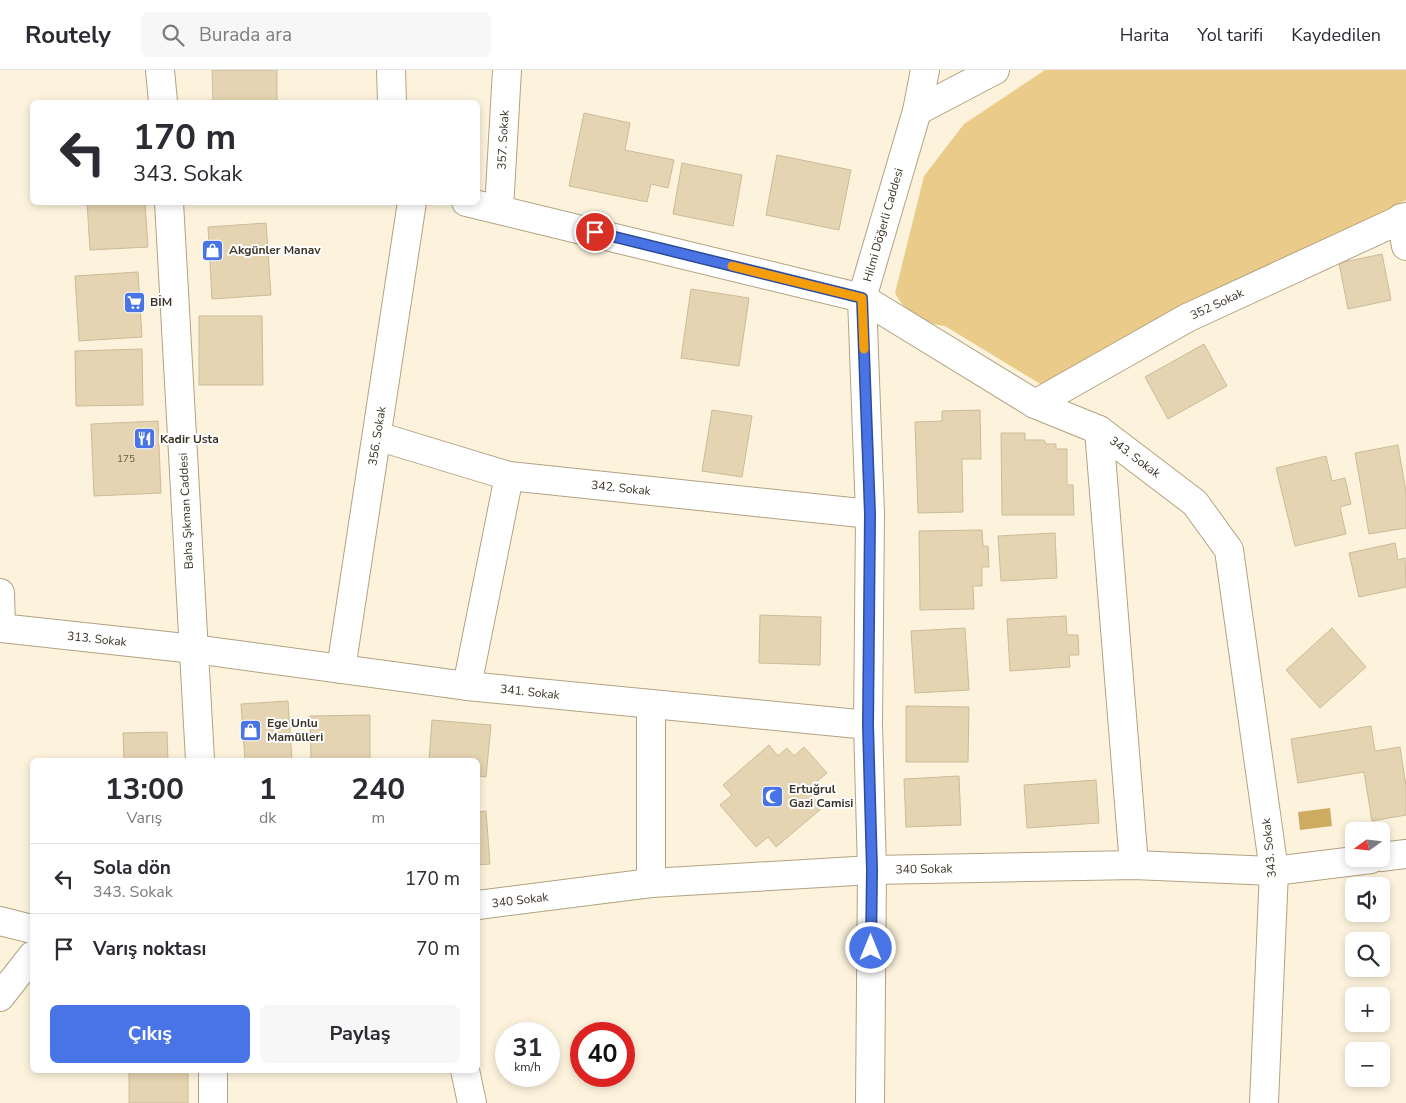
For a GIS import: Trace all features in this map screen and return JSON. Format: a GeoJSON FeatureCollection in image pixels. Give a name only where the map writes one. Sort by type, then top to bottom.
{"type":"FeatureCollection","features":[{"type":"Feature","properties":{"kind":"street"},"geometry":{"type":"LineString","coordinates":[[160,70],[163,100]]}},
{"type":"Feature","properties":{"kind":"street"},"geometry":{"type":"LineString","coordinates":[[391,70],[392,100]]}},
{"type":"Feature","properties":{"kind":"street","name":"357. Sokak"},"geometry":{"type":"LineString","coordinates":[[499,209],[507,70]]}},
{"type":"Feature","properties":{"kind":"street","name":"Hilmi Döğerli Caddesi"},"geometry":{"type":"LineString","coordinates":[[870,1103],[872,870],[868,725],[870,514],[862,298],[917,111],[924,70]]}},
{"type":"Feature","properties":{"kind":"street"},"geometry":{"type":"LineString","coordinates":[[917,111],[995,70]]}},
{"type":"Feature","properties":{"kind":"street","name":"Baha Şıkman Caddesi"},"geometry":{"type":"LineString","coordinates":[[169,205],[200,758]]}},
{"type":"Feature","properties":{"kind":"street","name":"356. Sokak"},"geometry":{"type":"LineString","coordinates":[[341,669],[412,205]]}},
{"type":"Feature","properties":{"kind":"street","name":"343. Sokak"},"geometry":{"type":"LineString","coordinates":[[480,205],[862,298],[1035,404],[1098,430],[1195,503],[1229,550],[1274,871],[1264,1103]]}},
{"type":"Feature","properties":{"kind":"street"},"geometry":{"type":"LineString","coordinates":[[1404,217],[1406,246]]}},
{"type":"Feature","properties":{"kind":"street","name":"352 Sokak"},"geometry":{"type":"LineString","coordinates":[[1035,404],[1187,318],[1404,217]]}},
{"type":"Feature","properties":{"kind":"street"},"geometry":{"type":"LineString","coordinates":[[1098,430],[1134,865]]}},
{"type":"Feature","properties":{"kind":"street","name":"342. Sokak"},"geometry":{"type":"LineString","coordinates":[[377,436],[509,476],[870,514]]}},
{"type":"Feature","properties":{"kind":"street"},"geometry":{"type":"LineString","coordinates":[[467,686],[509,476]]}},
{"type":"Feature","properties":{"kind":"street"},"geometry":{"type":"LineString","coordinates":[[0,593],[1,628]]}},
{"type":"Feature","properties":{"kind":"street","name":"313. Sokak"},"geometry":{"type":"LineString","coordinates":[[1,628],[194,650]]}},
{"type":"Feature","properties":{"kind":"street","name":"341. Sokak"},"geometry":{"type":"LineString","coordinates":[[194,650],[467,686],[868,725]]}},
{"type":"Feature","properties":{"kind":"street"},"geometry":{"type":"LineString","coordinates":[[651,705],[651,883]]}},
{"type":"Feature","properties":{"kind":"street"},"geometry":{"type":"LineString","coordinates":[[1390,857],[1406,854]]}},
{"type":"Feature","properties":{"kind":"street","name":"340 Sokak"},"geometry":{"type":"LineString","coordinates":[[480,905],[651,883],[872,870],[1134,865],[1274,871],[1345,862]]}},
{"type":"Feature","properties":{"kind":"street"},"geometry":{"type":"LineString","coordinates":[[0,921],[30,928]]}},
{"type":"Feature","properties":{"kind":"street"},"geometry":{"type":"LineString","coordinates":[[0,997],[30,959]]}},
{"type":"Feature","properties":{"kind":"street"},"geometry":{"type":"LineString","coordinates":[[213,1073],[213,1103]]}},
{"type":"Feature","properties":{"kind":"street"},"geometry":{"type":"LineString","coordinates":[[466,1073],[472,1103]]}},
{"type":"Feature","properties":{"kind":"shaded area"},"geometry":{"type":"Polygon","coordinates":[[[1045,70],[1406,70],[1406,200],[1042,385],[945,326],[922,320],[904,306],[895,293],[924,176],[964,124],[1045,70]]]}},
{"type":"Feature","properties":{"kind":"shaded area"},"geometry":{"type":"Polygon","coordinates":[[[1330,808],[1332,826],[1300,830],[1298,812],[1330,808]]]}},
{"type":"Feature","properties":{"kind":"building"},"geometry":{"type":"Polygon","coordinates":[[[212,70],[277,70],[277,100],[213,100],[212,70]]]}},
{"type":"Feature","properties":{"kind":"building"},"geometry":{"type":"Polygon","coordinates":[[[584,113],[630,123],[625,150],[674,160],[668,188],[651,184],[647,202],[569,186],[584,113]]]}},
{"type":"Feature","properties":{"kind":"building"},"geometry":{"type":"Polygon","coordinates":[[[777,155],[851,170],[839,230],[766,215],[777,155]]]}},
{"type":"Feature","properties":{"kind":"building"},"geometry":{"type":"Polygon","coordinates":[[[682,163],[742,175],[733,226],[673,214],[682,163]]]}},
{"type":"Feature","properties":{"kind":"building"},"geometry":{"type":"Polygon","coordinates":[[[87,205],[145,205],[148,247],[90,250],[87,205]]]}},
{"type":"Feature","properties":{"kind":"building"},"geometry":{"type":"Polygon","coordinates":[[[266,223],[271,295],[212,299],[208,227],[266,223]]]}},
{"type":"Feature","properties":{"kind":"building"},"geometry":{"type":"Polygon","coordinates":[[[1382,254],[1391,300],[1348,309],[1339,263],[1382,254]]]}},
{"type":"Feature","properties":{"kind":"building"},"geometry":{"type":"Polygon","coordinates":[[[138,272],[142,337],[79,341],[75,276],[138,272]]]}},
{"type":"Feature","properties":{"kind":"building"},"geometry":{"type":"Polygon","coordinates":[[[691,289],[749,298],[739,366],[681,358],[691,289]]]}},
{"type":"Feature","properties":{"kind":"building"},"geometry":{"type":"Polygon","coordinates":[[[199,316],[262,316],[263,385],[199,385],[199,316]]]}},
{"type":"Feature","properties":{"kind":"building"},"geometry":{"type":"Polygon","coordinates":[[[1204,344],[1227,386],[1168,419],[1145,377],[1204,344]]]}},
{"type":"Feature","properties":{"kind":"building"},"geometry":{"type":"Polygon","coordinates":[[[142,349],[143,405],[76,406],[75,351],[142,349]]]}},
{"type":"Feature","properties":{"kind":"building"},"geometry":{"type":"Polygon","coordinates":[[[712,410],[752,416],[742,477],[702,471],[712,410]]]}},
{"type":"Feature","properties":{"kind":"building"},"geometry":{"type":"Polygon","coordinates":[[[980,410],[981,459],[962,459],[963,512],[918,513],[915,422],[942,421],[942,411],[980,410]]]}},
{"type":"Feature","properties":{"kind":"building"},"geometry":{"type":"Polygon","coordinates":[[[158,421],[161,493],[94,496],[91,424],[158,421]]]}},
{"type":"Feature","properties":{"kind":"building"},"geometry":{"type":"Polygon","coordinates":[[[1001,433],[1025,433],[1025,440],[1044,440],[1046,444],[1056,444],[1056,449],[1067,449],[1067,485],[1073,485],[1074,515],[1002,515],[1001,433]]]}},
{"type":"Feature","properties":{"kind":"building"},"geometry":{"type":"Polygon","coordinates":[[[1398,445],[1406,492],[1406,528],[1369,534],[1355,453],[1398,445]]]}},
{"type":"Feature","properties":{"kind":"building"},"geometry":{"type":"Polygon","coordinates":[[[1326,456],[1332,481],[1345,478],[1351,504],[1340,507],[1346,534],[1295,546],[1276,468],[1326,456]]]}},
{"type":"Feature","properties":{"kind":"building"},"geometry":{"type":"Polygon","coordinates":[[[982,530],[983,546],[988,546],[989,567],[982,567],[982,586],[973,586],[974,609],[920,610],[919,531],[982,530]]]}},
{"type":"Feature","properties":{"kind":"building"},"geometry":{"type":"Polygon","coordinates":[[[1055,533],[1057,578],[1001,581],[998,536],[1055,533]]]}},
{"type":"Feature","properties":{"kind":"building"},"geometry":{"type":"Polygon","coordinates":[[[1395,543],[1398,560],[1405,558],[1406,587],[1359,597],[1349,553],[1395,543]]]}},
{"type":"Feature","properties":{"kind":"building"},"geometry":{"type":"Polygon","coordinates":[[[760,615],[821,617],[820,665],[759,663],[760,615]]]}},
{"type":"Feature","properties":{"kind":"building"},"geometry":{"type":"Polygon","coordinates":[[[1066,616],[1067,635],[1078,635],[1079,655],[1069,655],[1070,667],[1010,671],[1007,619],[1066,616]]]}},
{"type":"Feature","properties":{"kind":"building"},"geometry":{"type":"Polygon","coordinates":[[[965,628],[969,690],[915,693],[911,631],[965,628]]]}},
{"type":"Feature","properties":{"kind":"building"},"geometry":{"type":"Polygon","coordinates":[[[1332,628],[1366,667],[1320,708],[1286,670],[1332,628]]]}},
{"type":"Feature","properties":{"kind":"building"},"geometry":{"type":"Polygon","coordinates":[[[288,701],[292,758],[245,758],[241,704],[288,701]]]}},
{"type":"Feature","properties":{"kind":"building"},"geometry":{"type":"Polygon","coordinates":[[[906,706],[969,707],[968,762],[906,762],[906,706]]]}},
{"type":"Feature","properties":{"kind":"building"},"geometry":{"type":"Polygon","coordinates":[[[370,715],[370,758],[311,758],[310,716],[370,715]]]}},
{"type":"Feature","properties":{"kind":"building"},"geometry":{"type":"Polygon","coordinates":[[[432,720],[491,725],[486,777],[480,776],[480,758],[429,758],[432,720]]]}},
{"type":"Feature","properties":{"kind":"building"},"geometry":{"type":"Polygon","coordinates":[[[1371,726],[1375,751],[1400,747],[1406,786],[1406,815],[1372,821],[1364,772],[1298,783],[1291,739],[1371,726]]]}},
{"type":"Feature","properties":{"kind":"building"},"geometry":{"type":"Polygon","coordinates":[[[167,732],[168,758],[124,758],[123,733],[167,732]]]}},
{"type":"Feature","properties":{"kind":"building","name":"Ertuğrul Gazi Camisi"},"geometry":{"type":"Polygon","coordinates":[[[769,745],[778,756],[787,748],[794,756],[804,747],[827,773],[816,782],[822,789],[813,797],[822,808],[776,847],[768,837],[756,847],[720,805],[732,795],[723,785],[769,745]]]}},
{"type":"Feature","properties":{"kind":"building"},"geometry":{"type":"Polygon","coordinates":[[[959,776],[961,825],[906,827],[904,779],[959,776]]]}},
{"type":"Feature","properties":{"kind":"building"},"geometry":{"type":"Polygon","coordinates":[[[1096,780],[1099,823],[1027,828],[1024,785],[1096,780]]]}},
{"type":"Feature","properties":{"kind":"building"},"geometry":{"type":"Polygon","coordinates":[[[486,811],[490,864],[480,865],[480,812],[486,811]]]}},
{"type":"Feature","properties":{"kind":"building"},"geometry":{"type":"Polygon","coordinates":[[[129,1073],[188,1073],[188,1103],[129,1103],[129,1073]]]}},
{"type":"Feature","properties":{"kind":"slow traffic"},"geometry":{"type":"LineString","coordinates":[[732,266],[862,298],[864,349]]}},
{"type":"Feature","properties":{"kind":"place","name":"Akgünler Manav"},"geometry":{"type":"Point","coordinates":[213,250]}},
{"type":"Feature","properties":{"kind":"place","name":"BİM"},"geometry":{"type":"Point","coordinates":[134,302]}},
{"type":"Feature","properties":{"kind":"place","name":"Kadir Usta"},"geometry":{"type":"Point","coordinates":[144,439]}},
{"type":"Feature","properties":{"kind":"place","name":"Ege Unlu Mamülleri"},"geometry":{"type":"Point","coordinates":[251,730]}},
{"type":"Feature","properties":{"kind":"place","name":"Ertuğrul Gazi Camisi"},"geometry":{"type":"Point","coordinates":[773,796]}},
{"type":"Feature","properties":{"kind":"route"},"geometry":{"type":"LineString","coordinates":[[595,232],[862,298],[870,514],[868,725],[872,870],[871,948]]}}]}
